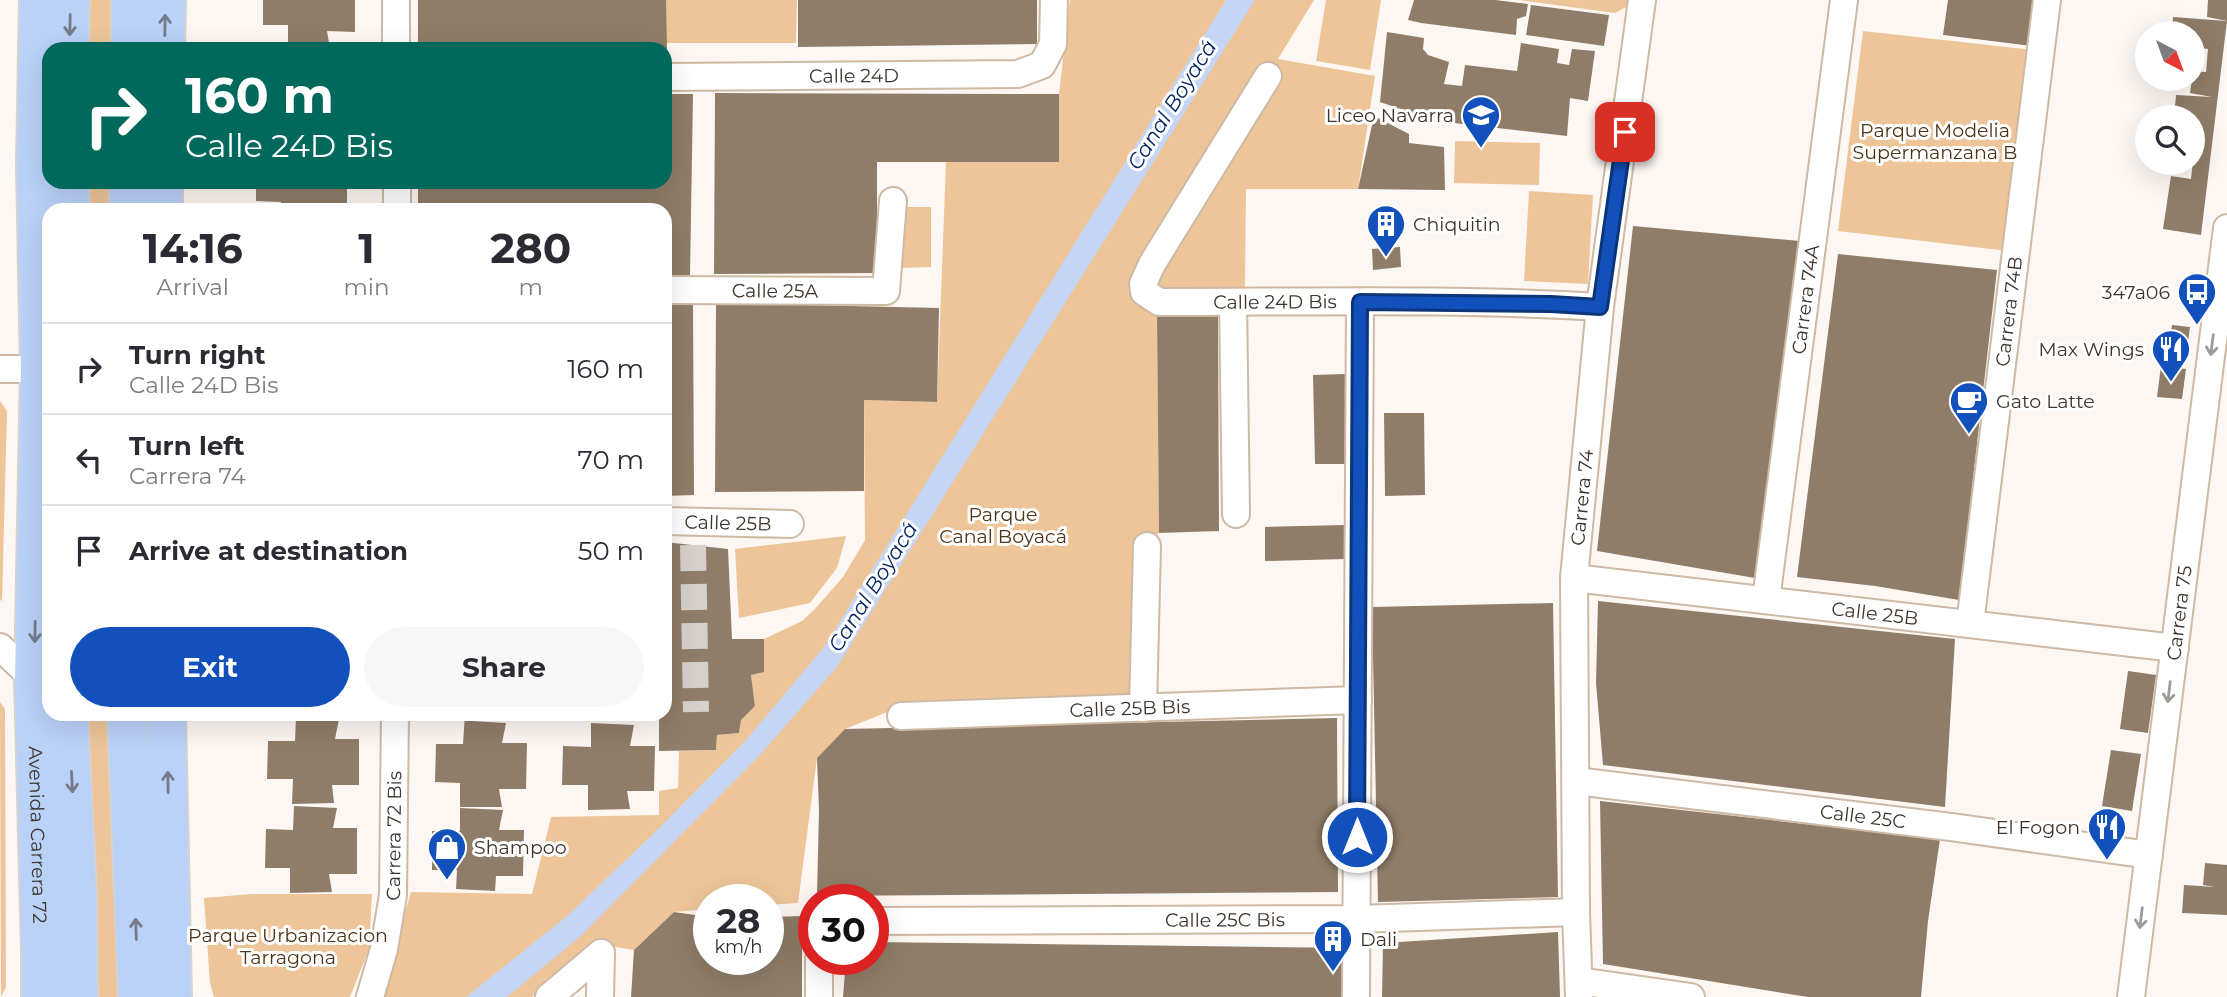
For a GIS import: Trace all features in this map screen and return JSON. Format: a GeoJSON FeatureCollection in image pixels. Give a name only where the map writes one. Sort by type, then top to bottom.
{"type":"FeatureCollection","features":[{"type":"Feature","properties":{"kind":"highway","name":"Avenida Carrera 72"},"geometry":{"type":"LineString","coordinates":[[39,0],[42,42]]}},
{"type":"Feature","properties":{"kind":"highway"},"geometry":{"type":"LineString","coordinates":[[69,42],[70,0]]}},
{"type":"Feature","properties":{"kind":"highway"},"geometry":{"type":"LineString","coordinates":[[131,0],[131,42]]}},
{"type":"Feature","properties":{"kind":"highway"},"geometry":{"type":"LineString","coordinates":[[165,42],[166,0]]}},
{"type":"Feature","properties":{"kind":"highway","name":"Avenida Carrera 72"},"geometry":{"type":"LineString","coordinates":[[41,997],[34,679],[42,335]]}},
{"type":"Feature","properties":{"kind":"highway","name":"Avenida Carrera 72"},"geometry":{"type":"LineString","coordinates":[[68,721],[77,896],[78,997]]}},
{"type":"Feature","properties":{"kind":"highway"},"geometry":{"type":"LineString","coordinates":[[127,721],[138,997]]}},
{"type":"Feature","properties":{"kind":"highway"},"geometry":{"type":"LineString","coordinates":[[166,721],[172,997]]}},
{"type":"Feature","properties":{"kind":"highway"},"geometry":{"type":"LineString","coordinates":[[130,778],[169,852]]}},
{"type":"Feature","properties":{"kind":"highway"},"geometry":{"type":"LineString","coordinates":[[171,943],[187,997]]}},
{"type":"Feature","properties":{"kind":"highway"},"geometry":{"type":"LineString","coordinates":[[27,997],[41,952]]}},
{"type":"Feature","properties":{"kind":"highway"},"geometry":{"type":"LineString","coordinates":[[41,952],[68,997]]}},
{"type":"Feature","properties":{"kind":"street"},"geometry":{"type":"LineString","coordinates":[[396,0],[396,42]]}},
{"type":"Feature","properties":{"kind":"street","name":"Calle 24D"},"geometry":{"type":"LineString","coordinates":[[672,77],[1018,74],[1042,65],[1053,44],[1054,0]]}},
{"type":"Feature","properties":{"kind":"street","name":"Carrera 74"},"geometry":{"type":"LineString","coordinates":[[1579,989],[1574,578],[1600,307],[1642,0]]}},
{"type":"Feature","properties":{"kind":"street","name":"Carrera 74A"},"geometry":{"type":"LineString","coordinates":[[1766,600],[1844,0]]}},
{"type":"Feature","properties":{"kind":"street","name":"Carrera 74B"},"geometry":{"type":"LineString","coordinates":[[1970,624],[2047,0]]}},
{"type":"Feature","properties":{"kind":"street","name":"Calle 24D Bis"},"geometry":{"type":"LineString","coordinates":[[1268,76],[1152,264],[1143,284],[1144,292],[1159,302],[1551,304],[1600,307]]}},
{"type":"Feature","properties":{"kind":"street","name":"Calle 25A"},"geometry":{"type":"LineString","coordinates":[[672,290],[886,291],[893,201]]}},
{"type":"Feature","properties":{"kind":"street","name":"Carrera 75"},"geometry":{"type":"LineString","coordinates":[[2131,997],[2223,286],[2227,228]]}},
{"type":"Feature","properties":{"kind":"street"},"geometry":{"type":"LineString","coordinates":[[1233,302],[1236,514]]}},
{"type":"Feature","properties":{"kind":"street"},"geometry":{"type":"LineString","coordinates":[[1356,997],[1360,302]]}},
{"type":"Feature","properties":{"kind":"street"},"geometry":{"type":"LineString","coordinates":[[0,369],[40,369]]}},
{"type":"Feature","properties":{"kind":"street","name":"Calle 25B"},"geometry":{"type":"LineString","coordinates":[[672,524],[694,533],[790,524]]}},
{"type":"Feature","properties":{"kind":"street"},"geometry":{"type":"LineString","coordinates":[[1143,708],[1147,546]]}},
{"type":"Feature","properties":{"kind":"street","name":"Calle 25B"},"geometry":{"type":"LineString","coordinates":[[1574,578],[2175,648]]}},
{"type":"Feature","properties":{"kind":"street"},"geometry":{"type":"LineString","coordinates":[[0,647],[34,679]]}},
{"type":"Feature","properties":{"kind":"street","name":"Calle 25B Bis"},"geometry":{"type":"LineString","coordinates":[[901,716],[1358,700]]}},
{"type":"Feature","properties":{"kind":"street","name":"Carrera 72 Bis"},"geometry":{"type":"LineString","coordinates":[[370,997],[384,949],[393,895],[394,721]]}},
{"type":"Feature","properties":{"kind":"street","name":"Calle 25C"},"geometry":{"type":"LineString","coordinates":[[1576,781],[1951,827],[2149,855]]}},
{"type":"Feature","properties":{"kind":"street","name":"Calle 25C Bis"},"geometry":{"type":"LineString","coordinates":[[889,921],[1357,919],[1576,912]]}},
{"type":"Feature","properties":{"kind":"street"},"geometry":{"type":"LineString","coordinates":[[549,997],[601,953],[600,997]]}},
{"type":"Feature","properties":{"kind":"street"},"geometry":{"type":"LineString","coordinates":[[819,975],[819,997]]}},
{"type":"Feature","properties":{"kind":"street"},"geometry":{"type":"LineString","coordinates":[[1579,989],[1691,997]]}},
{"type":"Feature","properties":{"kind":"green space"},"geometry":{"type":"Polygon","coordinates":[[[80,0],[120,0],[119,42],[79,42],[80,0]]]}},
{"type":"Feature","properties":{"kind":"green space"},"geometry":{"type":"Polygon","coordinates":[[[666,0],[797,0],[796,43],[666,42],[666,0]]]}},
{"type":"Feature","properties":{"kind":"green space","name":"Parque Canal Boyacá"},"geometry":{"type":"Polygon","coordinates":[[[1070,0],[1314,0],[1278,59],[1375,76],[1358,189],[1246,189],[1245,290],[1160,290],[1157,316],[1159,533],[1140,544],[1136,697],[900,707],[845,729],[817,758],[800,884],[798,884],[798,903],[784,904],[784,884],[693,884],[693,910],[674,912],[634,950],[597,944],[532,997],[380,997],[411,892],[532,894],[551,817],[659,815],[659,791],[678,788],[679,751],[716,750],[717,735],[739,733],[741,720],[755,706],[751,675],[764,671],[764,639],[802,621],[814,610],[843,577],[865,540],[864,400],[937,402],[946,162],[1059,161],[1059,94],[1070,0]]]}},
{"type":"Feature","properties":{"kind":"green space"},"geometry":{"type":"Polygon","coordinates":[[[1326,0],[1381,0],[1370,70],[1316,61],[1326,0]]]}},
{"type":"Feature","properties":{"kind":"green space"},"geometry":{"type":"Polygon","coordinates":[[[1519,0],[1631,0],[1630,5],[1615,13],[1519,0]]]}},
{"type":"Feature","properties":{"kind":"green space","name":"Parque Modelia Supermanzana B"},"geometry":{"type":"Polygon","coordinates":[[[1863,31],[2033,50],[2008,251],[1838,231],[1863,31]]]}},
{"type":"Feature","properties":{"kind":"green space"},"geometry":{"type":"Polygon","coordinates":[[[1455,141],[1540,143],[1539,185],[1454,183],[1455,141]]]}},
{"type":"Feature","properties":{"kind":"green space"},"geometry":{"type":"Polygon","coordinates":[[[82,189],[119,189],[119,203],[82,203],[82,189]]]}},
{"type":"Feature","properties":{"kind":"green space"},"geometry":{"type":"Polygon","coordinates":[[[1529,191],[1593,195],[1588,284],[1524,281],[1529,191]]]}},
{"type":"Feature","properties":{"kind":"green space"},"geometry":{"type":"Polygon","coordinates":[[[900,207],[931,207],[931,267],[900,268],[900,207]]]}},
{"type":"Feature","properties":{"kind":"green space"},"geometry":{"type":"Polygon","coordinates":[[[0,401],[7,411],[2,602],[0,599],[0,401]]]}},
{"type":"Feature","properties":{"kind":"green space"},"geometry":{"type":"Polygon","coordinates":[[[846,536],[837,568],[810,603],[739,618],[735,549],[846,536]]]}},
{"type":"Feature","properties":{"kind":"green space"},"geometry":{"type":"Polygon","coordinates":[[[0,702],[5,709],[6,987],[1,997],[0,702]]]}},
{"type":"Feature","properties":{"kind":"green space"},"geometry":{"type":"Polygon","coordinates":[[[82,721],[119,721],[127,997],[91,997],[82,721]]]}},
{"type":"Feature","properties":{"kind":"green space","name":"Parque Urbanizacion Tarragona"},"geometry":{"type":"Polygon","coordinates":[[[251,894],[372,894],[369,949],[350,997],[214,997],[210,983],[204,898],[251,894]]]}},
{"type":"Feature","properties":{"kind":"water","name":"Canal Boyacá"},"geometry":{"type":"Polygon","coordinates":[[[1226,0],[1255,0],[837,667],[758,757],[582,935],[507,997],[466,997],[567,916],[655,832],[746,740],[824,647],[1226,0]]]}},
{"type":"Feature","properties":{"kind":"building"},"geometry":{"type":"Polygon","coordinates":[[[263,0],[355,0],[355,32],[327,31],[329,42],[288,42],[288,25],[263,25],[263,0]]]}},
{"type":"Feature","properties":{"kind":"building"},"geometry":{"type":"Polygon","coordinates":[[[418,0],[666,0],[667,42],[418,42],[418,0]]]}},
{"type":"Feature","properties":{"kind":"building"},"geometry":{"type":"Polygon","coordinates":[[[798,0],[1037,0],[1037,44],[798,47],[798,0]]]}},
{"type":"Feature","properties":{"kind":"building"},"geometry":{"type":"Polygon","coordinates":[[[1414,0],[1495,0],[1528,4],[1526,16],[1517,19],[1516,35],[1408,20],[1414,0]]]}},
{"type":"Feature","properties":{"kind":"building"},"geometry":{"type":"Polygon","coordinates":[[[1948,0],[2038,0],[2032,46],[1943,35],[1948,0]]]}},
{"type":"Feature","properties":{"kind":"building"},"geometry":{"type":"Polygon","coordinates":[[[2208,0],[2227,0],[2227,21],[2207,17],[2208,0]]]}},
{"type":"Feature","properties":{"kind":"building"},"geometry":{"type":"Polygon","coordinates":[[[1531,5],[1609,15],[1604,46],[1526,35],[1531,5]]]}},
{"type":"Feature","properties":{"kind":"building"},"geometry":{"type":"Polygon","coordinates":[[[2173,17],[2227,21],[2201,235],[2163,229],[2171,176],[2191,179],[2191,175],[2205,175],[2205,105],[2175,105],[2176,95],[2212,97],[2190,93],[2205,91],[2208,49],[2205,49],[2205,21],[2173,21],[2173,17]]]}},
{"type":"Feature","properties":{"kind":"building"},"geometry":{"type":"Polygon","coordinates":[[[1387,32],[1424,38],[1423,49],[1428,55],[1449,62],[1444,84],[1462,86],[1465,65],[1517,71],[1521,43],[1559,49],[1557,63],[1569,65],[1572,49],[1595,51],[1588,101],[1570,98],[1567,136],[1436,121],[1380,102],[1387,32]]]}},
{"type":"Feature","properties":{"kind":"building"},"geometry":{"type":"Polygon","coordinates":[[[715,93],[1059,94],[1059,162],[877,162],[877,273],[714,274],[715,93]]]}},
{"type":"Feature","properties":{"kind":"building"},"geometry":{"type":"Polygon","coordinates":[[[672,94],[693,94],[690,275],[672,275],[672,203],[418,203],[418,189],[672,189],[672,94]]]}},
{"type":"Feature","properties":{"kind":"building"},"geometry":{"type":"Polygon","coordinates":[[[1374,116],[1409,134],[1409,143],[1444,147],[1445,190],[1358,189],[1374,116]]]}},
{"type":"Feature","properties":{"kind":"building"},"geometry":{"type":"Polygon","coordinates":[[[256,189],[347,189],[347,203],[256,201],[256,189]]]}},
{"type":"Feature","properties":{"kind":"building"},"geometry":{"type":"Polygon","coordinates":[[[1633,226],[1800,241],[1755,578],[1597,551],[1633,226]]]}},
{"type":"Feature","properties":{"kind":"building","name":"Chiquitin"},"geometry":{"type":"Polygon","coordinates":[[[1400,247],[1401,267],[1373,270],[1372,249],[1400,247]]]}},
{"type":"Feature","properties":{"kind":"building"},"geometry":{"type":"Polygon","coordinates":[[[1838,254],[1997,270],[1959,600],[1797,577],[1838,254]]]}},
{"type":"Feature","properties":{"kind":"building"},"geometry":{"type":"Polygon","coordinates":[[[716,303],[939,308],[937,402],[864,400],[864,491],[715,492],[716,303]]]}},
{"type":"Feature","properties":{"kind":"building"},"geometry":{"type":"Polygon","coordinates":[[[693,304],[694,495],[672,496],[672,305],[693,304]]]}},
{"type":"Feature","properties":{"kind":"building"},"geometry":{"type":"Polygon","coordinates":[[[1218,315],[1219,531],[1159,533],[1157,316],[1218,315]]]}},
{"type":"Feature","properties":{"kind":"building"},"geometry":{"type":"Polygon","coordinates":[[[2172,325],[2190,327],[2187,350],[2169,348],[2172,325]]]}},
{"type":"Feature","properties":{"kind":"building","name":"Max Wings"},"geometry":{"type":"Polygon","coordinates":[[[2161,366],[2186,369],[2182,399],[2157,397],[2161,366]]]}},
{"type":"Feature","properties":{"kind":"building"},"geometry":{"type":"Polygon","coordinates":[[[1345,374],[1346,464],[1315,464],[1313,375],[1345,374]]]}},
{"type":"Feature","properties":{"kind":"building"},"geometry":{"type":"Polygon","coordinates":[[[1384,413],[1424,413],[1425,495],[1385,496],[1384,413]]]}},
{"type":"Feature","properties":{"kind":"building"},"geometry":{"type":"Polygon","coordinates":[[[1344,525],[1345,559],[1265,561],[1265,527],[1344,525]]]}},
{"type":"Feature","properties":{"kind":"building"},"geometry":{"type":"Polygon","coordinates":[[[672,543],[728,549],[732,639],[764,639],[764,672],[751,675],[755,706],[741,720],[739,733],[717,735],[716,750],[659,751],[659,721],[672,721],[672,543]]]}},
{"type":"Feature","properties":{"kind":"building"},"geometry":{"type":"Polygon","coordinates":[[[1598,601],[1955,639],[1945,807],[1603,765],[1596,683],[1598,601]]]}},
{"type":"Feature","properties":{"kind":"building"},"geometry":{"type":"Polygon","coordinates":[[[1553,603],[1558,897],[1378,902],[1372,607],[1553,603]]]}},
{"type":"Feature","properties":{"kind":"building"},"geometry":{"type":"Polygon","coordinates":[[[2128,671],[2156,675],[2148,733],[2120,729],[2128,671]]]}},
{"type":"Feature","properties":{"kind":"building"},"geometry":{"type":"Polygon","coordinates":[[[1337,718],[1338,892],[889,895],[889,884],[817,884],[817,758],[845,729],[1337,718]]]}},
{"type":"Feature","properties":{"kind":"building"},"geometry":{"type":"Polygon","coordinates":[[[296,721],[339,721],[335,739],[359,739],[359,785],[332,785],[334,803],[292,804],[293,779],[267,779],[268,741],[295,741],[296,721]]]}},
{"type":"Feature","properties":{"kind":"building"},"geometry":{"type":"Polygon","coordinates":[[[465,721],[506,723],[502,743],[527,743],[526,789],[499,789],[502,807],[460,807],[460,783],[435,782],[436,744],[463,744],[465,721]]]}},
{"type":"Feature","properties":{"kind":"building"},"geometry":{"type":"Polygon","coordinates":[[[591,723],[634,725],[630,746],[655,746],[654,791],[627,791],[630,809],[588,810],[588,785],[562,785],[563,746],[591,747],[591,723]]]}},
{"type":"Feature","properties":{"kind":"building"},"geometry":{"type":"Polygon","coordinates":[[[2111,750],[2141,754],[2132,811],[2102,806],[2111,750]]]}},
{"type":"Feature","properties":{"kind":"building"},"geometry":{"type":"Polygon","coordinates":[[[1600,801],[1940,839],[1928,921],[1921,997],[1808,997],[1603,964],[1600,801]]]}},
{"type":"Feature","properties":{"kind":"building"},"geometry":{"type":"Polygon","coordinates":[[[294,806],[337,808],[333,828],[357,828],[357,874],[329,874],[332,892],[290,893],[290,868],[265,868],[266,829],[293,830],[294,806]]]}},
{"type":"Feature","properties":{"kind":"building"},"geometry":{"type":"Polygon","coordinates":[[[460,808],[503,810],[499,830],[524,830],[523,876],[496,876],[495,891],[456,889],[457,870],[432,870],[432,831],[460,831],[460,808]]]}},
{"type":"Feature","properties":{"kind":"building"},"geometry":{"type":"Polygon","coordinates":[[[2205,863],[2227,865],[2227,915],[2182,913],[2184,885],[2215,887],[2203,885],[2205,863]]]}},
{"type":"Feature","properties":{"kind":"building"},"geometry":{"type":"Polygon","coordinates":[[[674,912],[693,915],[693,975],[784,975],[784,917],[798,916],[798,975],[802,975],[802,997],[631,997],[634,950],[674,912]]]}},
{"type":"Feature","properties":{"kind":"building"},"geometry":{"type":"Polygon","coordinates":[[[1558,932],[1560,997],[1382,997],[1383,943],[1558,932]]]}},
{"type":"Feature","properties":{"kind":"building"},"geometry":{"type":"Polygon","coordinates":[[[889,942],[1348,948],[1347,997],[843,997],[845,975],[889,975],[889,942]]]}},
{"type":"Feature","properties":{"kind":"tunnel"},"geometry":{"type":"LineString","coordinates":[[693,545],[696,712]]}},
{"type":"Feature","properties":{"kind":"place","name":"Liceo Navarra"},"geometry":{"type":"Point","coordinates":[1481,149]}},
{"type":"Feature","properties":{"kind":"place","name":"Chiquitin"},"geometry":{"type":"Point","coordinates":[1386,258]}},
{"type":"Feature","properties":{"kind":"place","name":"347a06"},"geometry":{"type":"Point","coordinates":[2197,326]}},
{"type":"Feature","properties":{"kind":"place","name":"Max Wings"},"geometry":{"type":"Point","coordinates":[2171,383]}},
{"type":"Feature","properties":{"kind":"place","name":"Gato Latte"},"geometry":{"type":"Point","coordinates":[1969,435]}},
{"type":"Feature","properties":{"kind":"place","name":"El Fogon"},"geometry":{"type":"Point","coordinates":[2107,861]}},
{"type":"Feature","properties":{"kind":"place","name":"Shampoo"},"geometry":{"type":"Point","coordinates":[447,881]}},
{"type":"Feature","properties":{"kind":"place","name":"Dali"},"geometry":{"type":"Point","coordinates":[1333,973]}},
{"type":"Feature","properties":{"kind":"route"},"geometry":{"type":"LineString","coordinates":[[1357,837],[1360,302],[1600,307],[1625,132]]}}]}
